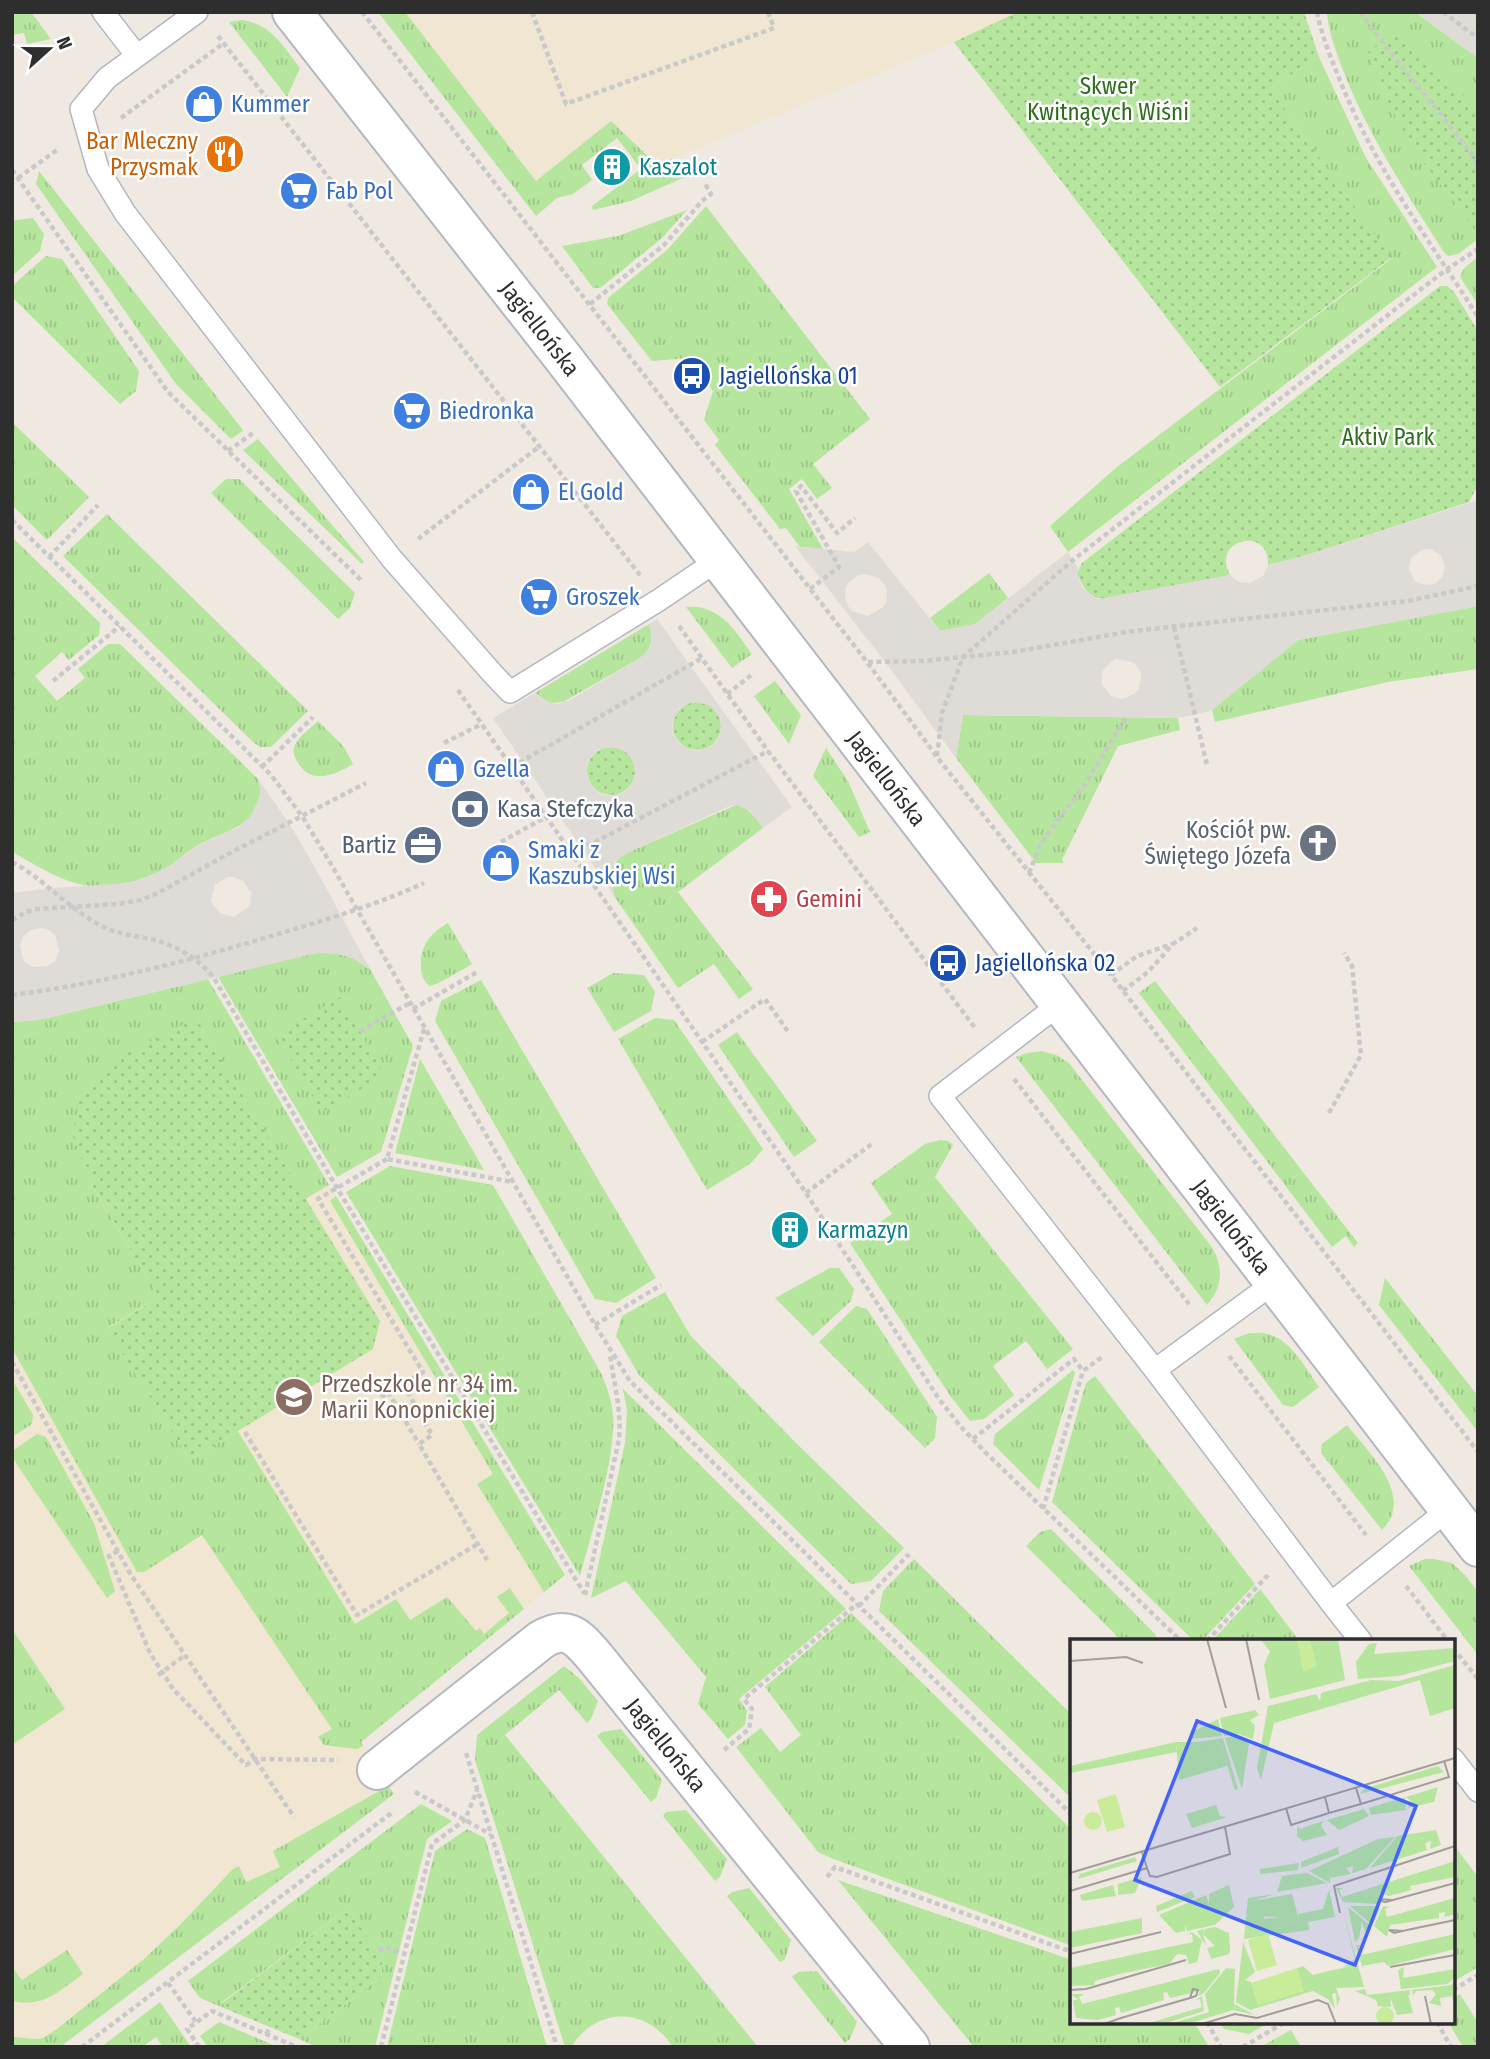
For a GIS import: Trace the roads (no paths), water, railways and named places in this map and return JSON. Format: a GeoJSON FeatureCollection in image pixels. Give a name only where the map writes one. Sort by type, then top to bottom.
{"type":"FeatureCollection","features":[{"type":"Feature","properties":{"kind":"street","name":"Jagiellońska"},"geometry":{"type":"LineString","coordinates":[[292,12],[1061,1003],[1478,1547]]}},
{"type":"Feature","properties":{"kind":"street","name":"Jagiellońska"},"geometry":{"type":"LineString","coordinates":[[360,1765],[541,1640],[560,1632],[572,1635],[594,1656],[911,2047]]}},
{"type":"Feature","properties":{"kind":"lane"},"geometry":{"type":"LineString","coordinates":[[103,12],[137,56]]}},
{"type":"Feature","properties":{"kind":"lane"},"geometry":{"type":"LineString","coordinates":[[197,12],[107,78],[81,109],[98,169],[125,213],[392,559],[510,692],[659,600],[718,560]]}},
{"type":"Feature","properties":{"kind":"lane"},"geometry":{"type":"LineString","coordinates":[[1061,1003],[940,1096],[1155,1370],[1359,1639]]}},
{"type":"Feature","properties":{"kind":"lane"},"geometry":{"type":"LineString","coordinates":[[1155,1370],[1275,1282]]}},
{"type":"Feature","properties":{"kind":"lane"},"geometry":{"type":"LineString","coordinates":[[1331,1603],[1449,1509]]}},
{"type":"Feature","properties":{"kind":"lane"},"geometry":{"type":"LineString","coordinates":[[1455,1762],[1478,1791]]}},
{"type":"Feature","properties":{"kind":"place","name":"Kummer"},"geometry":{"type":"Point","coordinates":[204,104]}},
{"type":"Feature","properties":{"kind":"place","name":"Bar Mleczny Przysmak"},"geometry":{"type":"Point","coordinates":[225,154]}},
{"type":"Feature","properties":{"kind":"place","name":"Kaszalot"},"geometry":{"type":"Point","coordinates":[612,167]}},
{"type":"Feature","properties":{"kind":"place","name":"Fab Pol"},"geometry":{"type":"Point","coordinates":[299,191]}},
{"type":"Feature","properties":{"kind":"place","name":"Jagiellońska 01"},"geometry":{"type":"Point","coordinates":[692,376]}},
{"type":"Feature","properties":{"kind":"place","name":"Biedronka"},"geometry":{"type":"Point","coordinates":[412,411]}},
{"type":"Feature","properties":{"kind":"place","name":"El Gold"},"geometry":{"type":"Point","coordinates":[531,492]}},
{"type":"Feature","properties":{"kind":"place","name":"Groszek"},"geometry":{"type":"Point","coordinates":[539,597]}},
{"type":"Feature","properties":{"kind":"place","name":"Gzella"},"geometry":{"type":"Point","coordinates":[446,769]}},
{"type":"Feature","properties":{"kind":"place","name":"Kasa Stefczyka"},"geometry":{"type":"Point","coordinates":[470,809]}},
{"type":"Feature","properties":{"kind":"place","name":"Kościół pw. Świętego Józefa"},"geometry":{"type":"Point","coordinates":[1318,843]}},
{"type":"Feature","properties":{"kind":"place","name":"Bartiz"},"geometry":{"type":"Point","coordinates":[423,845]}},
{"type":"Feature","properties":{"kind":"place","name":"Smaki z Kaszubskiej Wsi"},"geometry":{"type":"Point","coordinates":[501,863]}},
{"type":"Feature","properties":{"kind":"place","name":"Gemini"},"geometry":{"type":"Point","coordinates":[769,899]}},
{"type":"Feature","properties":{"kind":"place","name":"Jagiellońska 02"},"geometry":{"type":"Point","coordinates":[948,963]}},
{"type":"Feature","properties":{"kind":"place","name":"Karmazyn"},"geometry":{"type":"Point","coordinates":[790,1230]}},
{"type":"Feature","properties":{"kind":"place","name":"Przedszkole nr 34 im. Marii Konopnickiej"},"geometry":{"type":"Point","coordinates":[294,1397]}},
{"type":"Feature","properties":{"kind":"park label","name":"Skwer Kwitnących Wiśni"},"geometry":{"type":"Point","coordinates":[1108,99]}},
{"type":"Feature","properties":{"kind":"park label","name":"Aktiv Park"},"geometry":{"type":"Point","coordinates":[1388,437]}}]}
